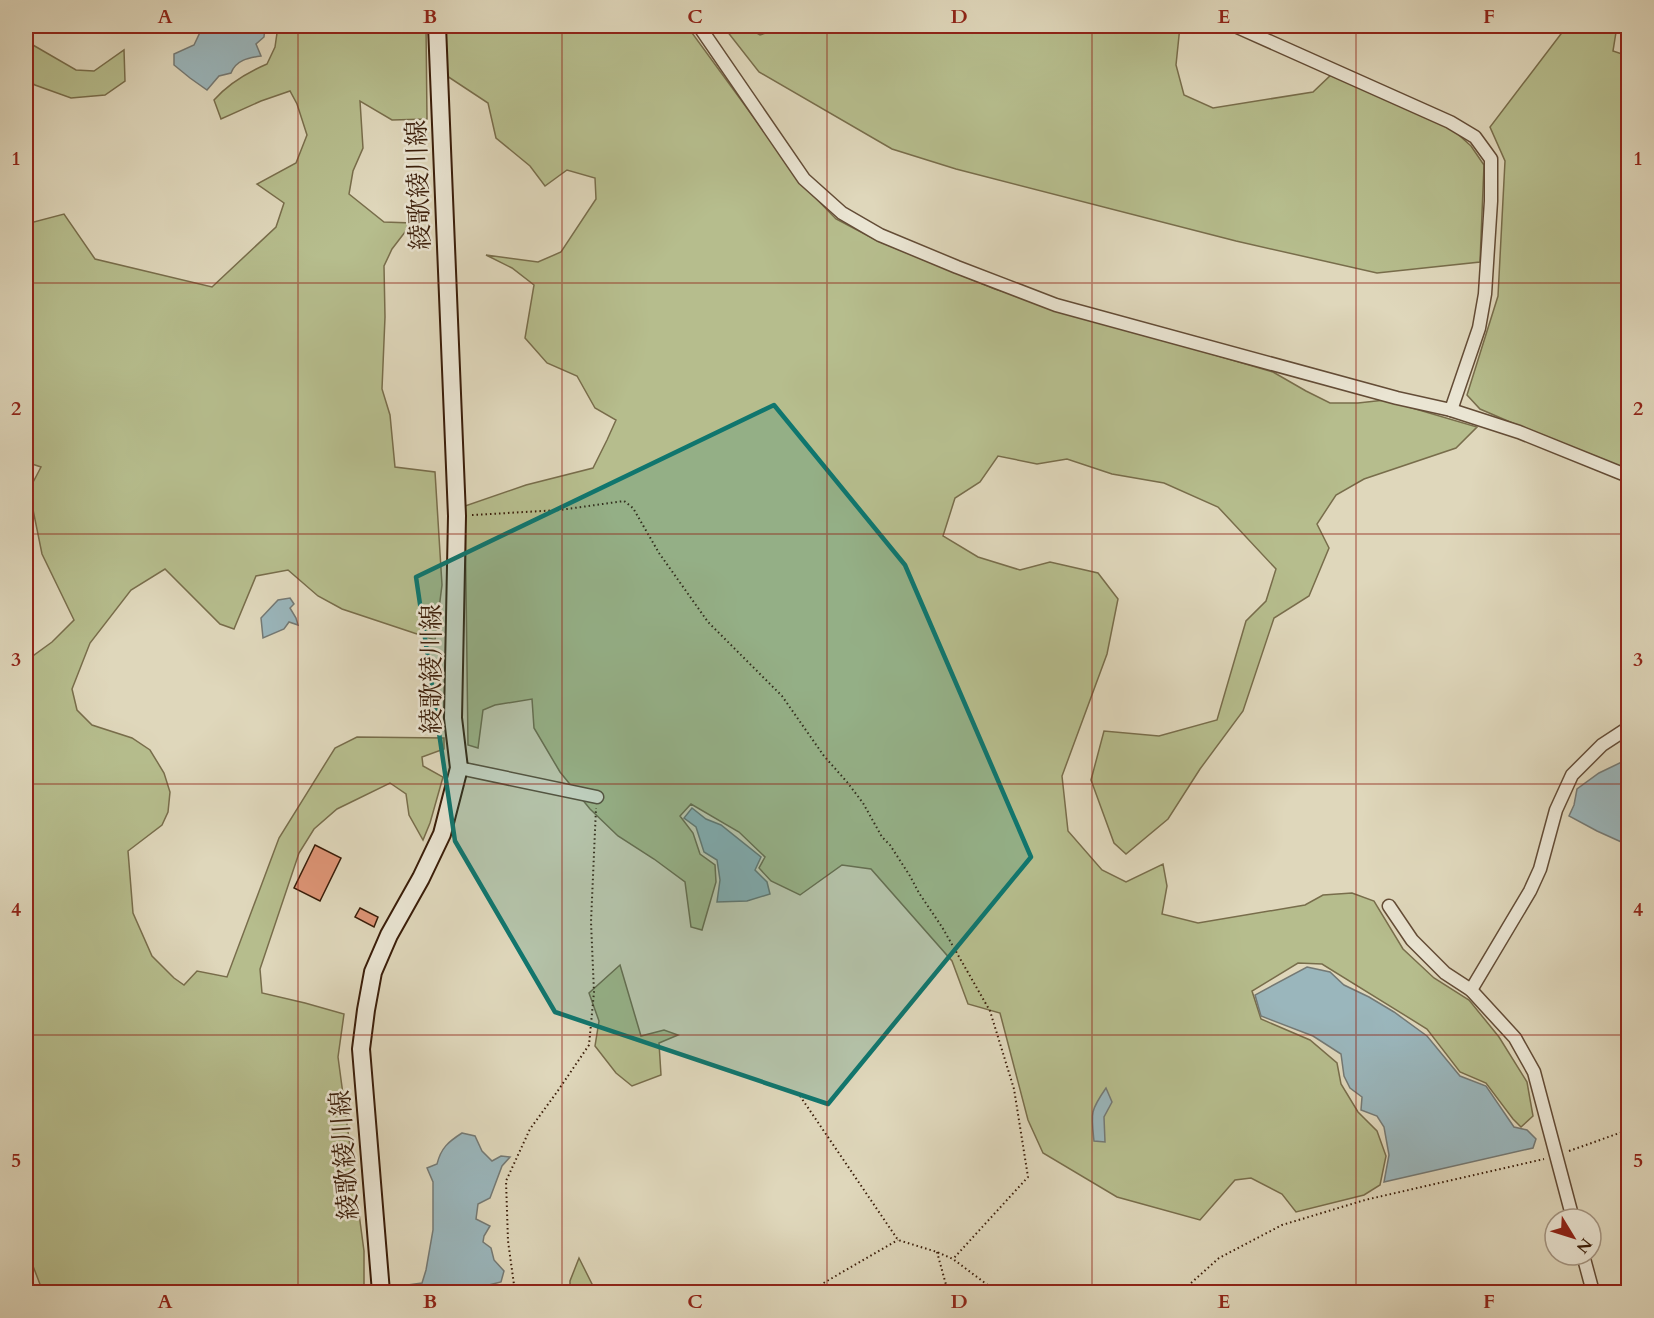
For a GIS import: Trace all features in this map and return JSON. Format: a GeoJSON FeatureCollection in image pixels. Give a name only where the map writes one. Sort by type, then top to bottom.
{"type":"FeatureCollection","features":[{"type":"Feature","properties":{"kind":"main road","name":"綾歌綾川線"},"geometry":{"type":"LineString","coordinates":[[381,1293],[361,1049],[366,1010],[373,972],[388,935],[421,878],[442,834],[459,768],[453,718],[457,516],[437,26]]}},
{"type":"Feature","properties":{"kind":"street"},"geometry":{"type":"LineString","coordinates":[[699,26],[804,179],[842,213],[880,235],[1056,305],[1397,398],[1451,410],[1519,432],[1629,476]]}},
{"type":"Feature","properties":{"kind":"street"},"geometry":{"type":"LineString","coordinates":[[1235,26],[1450,122],[1475,137],[1491,159],[1491,201],[1485,294],[1479,328],[1451,410]]}},
{"type":"Feature","properties":{"kind":"street"},"geometry":{"type":"LineString","coordinates":[[1471,990],[1530,891],[1540,869],[1556,810],[1572,775],[1602,745],[1629,728]]}},
{"type":"Feature","properties":{"kind":"street"},"geometry":{"type":"LineString","coordinates":[[459,768],[597,796]]}},
{"type":"Feature","properties":{"kind":"street"},"geometry":{"type":"LineString","coordinates":[[1389,906],[1412,940],[1445,973],[1471,990],[1515,1038],[1534,1072],[1570,1207]]}},
{"type":"Feature","properties":{"kind":"street"},"geometry":{"type":"LineString","coordinates":[[1586,1267],[1593,1293]]}},
{"type":"Feature","properties":{"kind":"path"},"geometry":{"type":"LineString","coordinates":[[457,516],[560,510],[624,501],[633,508],[659,553],[708,622],[782,696],[824,756],[863,803],[882,837],[890,845],[942,927],[990,1011],[1014,1089],[1028,1177],[953,1259]]}},
{"type":"Feature","properties":{"kind":"path"},"geometry":{"type":"LineString","coordinates":[[515,1293],[508,1241],[507,1181],[530,1129],[589,1045],[594,992],[591,922],[597,796]]}},
{"type":"Feature","properties":{"kind":"path"},"geometry":{"type":"LineString","coordinates":[[800,1096],[898,1240],[953,1259],[997,1293]]}},
{"type":"Feature","properties":{"kind":"path"},"geometry":{"type":"LineString","coordinates":[[1181,1293],[1219,1258],[1282,1225],[1365,1200],[1556,1156],[1629,1130]]}},
{"type":"Feature","properties":{"kind":"path"},"geometry":{"type":"LineString","coordinates":[[808,1293],[898,1240]]}},
{"type":"Feature","properties":{"kind":"path"},"geometry":{"type":"LineString","coordinates":[[937,1252],[948,1293]]}},
{"type":"Feature","properties":{"kind":"highlighted area"},"geometry":{"type":"Polygon","coordinates":[[[774,405],[905,565],[1031,857],[828,1104],[555,1012],[455,841],[416,577],[774,405]]]}},
{"type":"Feature","properties":{"kind":"green space"},"geometry":{"type":"Polygon","coordinates":[[[278,26],[426,26],[427,119],[392,120],[360,101],[363,148],[353,171],[349,194],[384,222],[412,223],[392,249],[384,266],[385,317],[382,389],[390,415],[395,467],[435,472],[442,585],[435,640],[342,609],[318,596],[288,570],[256,576],[234,629],[220,624],[165,569],[131,590],[90,643],[72,689],[77,710],[92,725],[132,738],[150,750],[164,773],[170,792],[168,812],[162,825],[128,851],[133,913],[152,956],[184,985],[197,971],[227,977],[279,838],[335,748],[357,737],[444,738],[444,749],[422,757],[423,766],[443,777],[423,840],[409,815],[406,794],[390,783],[337,809],[314,829],[299,853],[260,969],[262,993],[344,1014],[338,1057],[364,1251],[364,1292],[43,1292],[26,1248],[26,661],[52,642],[74,620],[42,554],[29,490],[41,467],[26,462],[26,224],[64,214],[95,259],[212,287],[276,227],[284,203],[257,184],[296,163],[307,135],[297,104],[290,91],[221,119],[214,100],[238,79],[267,64],[275,47],[278,26]]]}},
{"type":"Feature","properties":{"kind":"green space"},"geometry":{"type":"Polygon","coordinates":[[[445,26],[687,26],[803,185],[836,219],[878,241],[995,289],[1273,372],[1330,403],[1385,400],[1477,427],[1456,448],[1364,479],[1336,495],[1317,524],[1329,548],[1309,596],[1274,618],[1243,711],[1200,769],[1168,819],[1126,854],[1114,843],[1091,780],[1104,731],[1159,736],[1217,720],[1246,621],[1266,601],[1276,569],[1218,507],[1164,483],[1112,474],[1067,459],[1037,464],[998,456],[980,482],[955,498],[943,536],[978,557],[1020,570],[1050,562],[1098,573],[1118,599],[1107,654],[1062,776],[1068,831],[1102,870],[1126,882],[1163,864],[1167,886],[1162,914],[1198,923],[1305,905],[1323,895],[1352,893],[1374,901],[1403,949],[1434,978],[1469,1000],[1499,1037],[1527,1082],[1533,1116],[1521,1127],[1486,1083],[1460,1072],[1427,1029],[1322,964],[1298,963],[1252,991],[1261,1019],[1310,1040],[1337,1063],[1341,1084],[1358,1112],[1377,1131],[1386,1156],[1380,1185],[1364,1195],[1296,1212],[1282,1194],[1251,1178],[1235,1180],[1200,1220],[1117,1197],[1043,1153],[1028,1120],[1000,1013],[968,1004],[952,961],[871,869],[842,865],[800,895],[771,881],[759,868],[765,857],[739,832],[691,804],[680,816],[693,833],[700,854],[715,865],[716,882],[702,930],[691,927],[685,882],[618,836],[590,809],[560,772],[534,728],[532,699],[495,705],[483,710],[478,748],[468,745],[465,506],[526,485],[593,468],[616,420],[595,408],[577,376],[547,363],[525,338],[534,285],[512,268],[486,255],[538,262],[561,252],[596,199],[595,178],[567,170],[545,186],[530,166],[496,138],[488,103],[447,76],[445,26]]]}},
{"type":"Feature","properties":{"kind":"green space"},"geometry":{"type":"Polygon","coordinates":[[[723,26],[745,26],[760,35],[786,26],[1180,26],[1176,65],[1184,95],[1213,108],[1313,92],[1332,74],[1451,128],[1471,146],[1484,165],[1480,262],[1377,273],[1236,241],[956,169],[892,149],[759,72],[723,26]]]}},
{"type":"Feature","properties":{"kind":"green space"},"geometry":{"type":"Polygon","coordinates":[[[1567,26],[1617,26],[1613,51],[1628,56],[1628,471],[1480,409],[1467,395],[1498,296],[1505,161],[1490,127],[1567,26]]]}},
{"type":"Feature","properties":{"kind":"green space"},"geometry":{"type":"Polygon","coordinates":[[[26,41],[76,70],[94,71],[124,50],[125,81],[105,95],[71,98],[35,85],[26,78],[26,41]]]}},
{"type":"Feature","properties":{"kind":"green space"},"geometry":{"type":"Polygon","coordinates":[[[620,965],[641,1036],[664,1030],[678,1035],[659,1043],[661,1075],[632,1086],[616,1073],[595,1046],[599,1021],[589,993],[620,965]]]}},
{"type":"Feature","properties":{"kind":"green space"},"geometry":{"type":"Polygon","coordinates":[[[579,1258],[596,1292],[570,1292],[570,1281],[579,1258]]]}},
{"type":"Feature","properties":{"kind":"water"},"geometry":{"type":"Polygon","coordinates":[[[203,26],[265,26],[264,37],[256,44],[261,56],[239,62],[231,73],[219,76],[207,90],[174,65],[174,54],[194,45],[203,26]]]}},
{"type":"Feature","properties":{"kind":"water"},"geometry":{"type":"Polygon","coordinates":[[[290,598],[294,604],[290,608],[298,625],[289,622],[284,629],[263,638],[261,618],[278,600],[290,598]]]}},
{"type":"Feature","properties":{"kind":"water"},"geometry":{"type":"Polygon","coordinates":[[[1628,759],[1628,845],[1569,816],[1577,789],[1599,773],[1628,759]]]}},
{"type":"Feature","properties":{"kind":"water"},"geometry":{"type":"Polygon","coordinates":[[[692,808],[706,819],[721,825],[761,857],[755,870],[767,882],[770,894],[747,901],[717,902],[720,880],[717,860],[704,852],[696,827],[684,818],[692,808]]]}},
{"type":"Feature","properties":{"kind":"water"},"geometry":{"type":"Polygon","coordinates":[[[1307,967],[1330,972],[1344,985],[1394,1012],[1427,1036],[1460,1076],[1486,1086],[1514,1127],[1527,1130],[1536,1139],[1533,1148],[1384,1182],[1389,1155],[1384,1127],[1377,1116],[1361,1110],[1362,1097],[1350,1088],[1344,1076],[1341,1054],[1313,1036],[1261,1016],[1255,995],[1307,967]]]}},
{"type":"Feature","properties":{"kind":"water"},"geometry":{"type":"Polygon","coordinates":[[[1106,1088],[1112,1102],[1104,1117],[1105,1142],[1094,1141],[1093,1113],[1106,1088]]]}},
{"type":"Feature","properties":{"kind":"water"},"geometry":{"type":"Polygon","coordinates":[[[462,1133],[475,1136],[482,1151],[492,1161],[501,1156],[510,1157],[502,1166],[490,1198],[478,1204],[476,1219],[490,1226],[483,1242],[491,1248],[494,1260],[504,1271],[501,1282],[489,1285],[486,1292],[405,1292],[408,1285],[422,1283],[426,1270],[433,1230],[433,1182],[427,1168],[437,1164],[446,1146],[462,1133]]]}},
{"type":"Feature","properties":{"kind":"building"},"geometry":{"type":"Polygon","coordinates":[[[315,845],[341,858],[320,901],[294,888],[315,845]]]}},
{"type":"Feature","properties":{"kind":"building"},"geometry":{"type":"Polygon","coordinates":[[[360,908],[378,917],[374,927],[355,917],[360,908]]]}}]}
